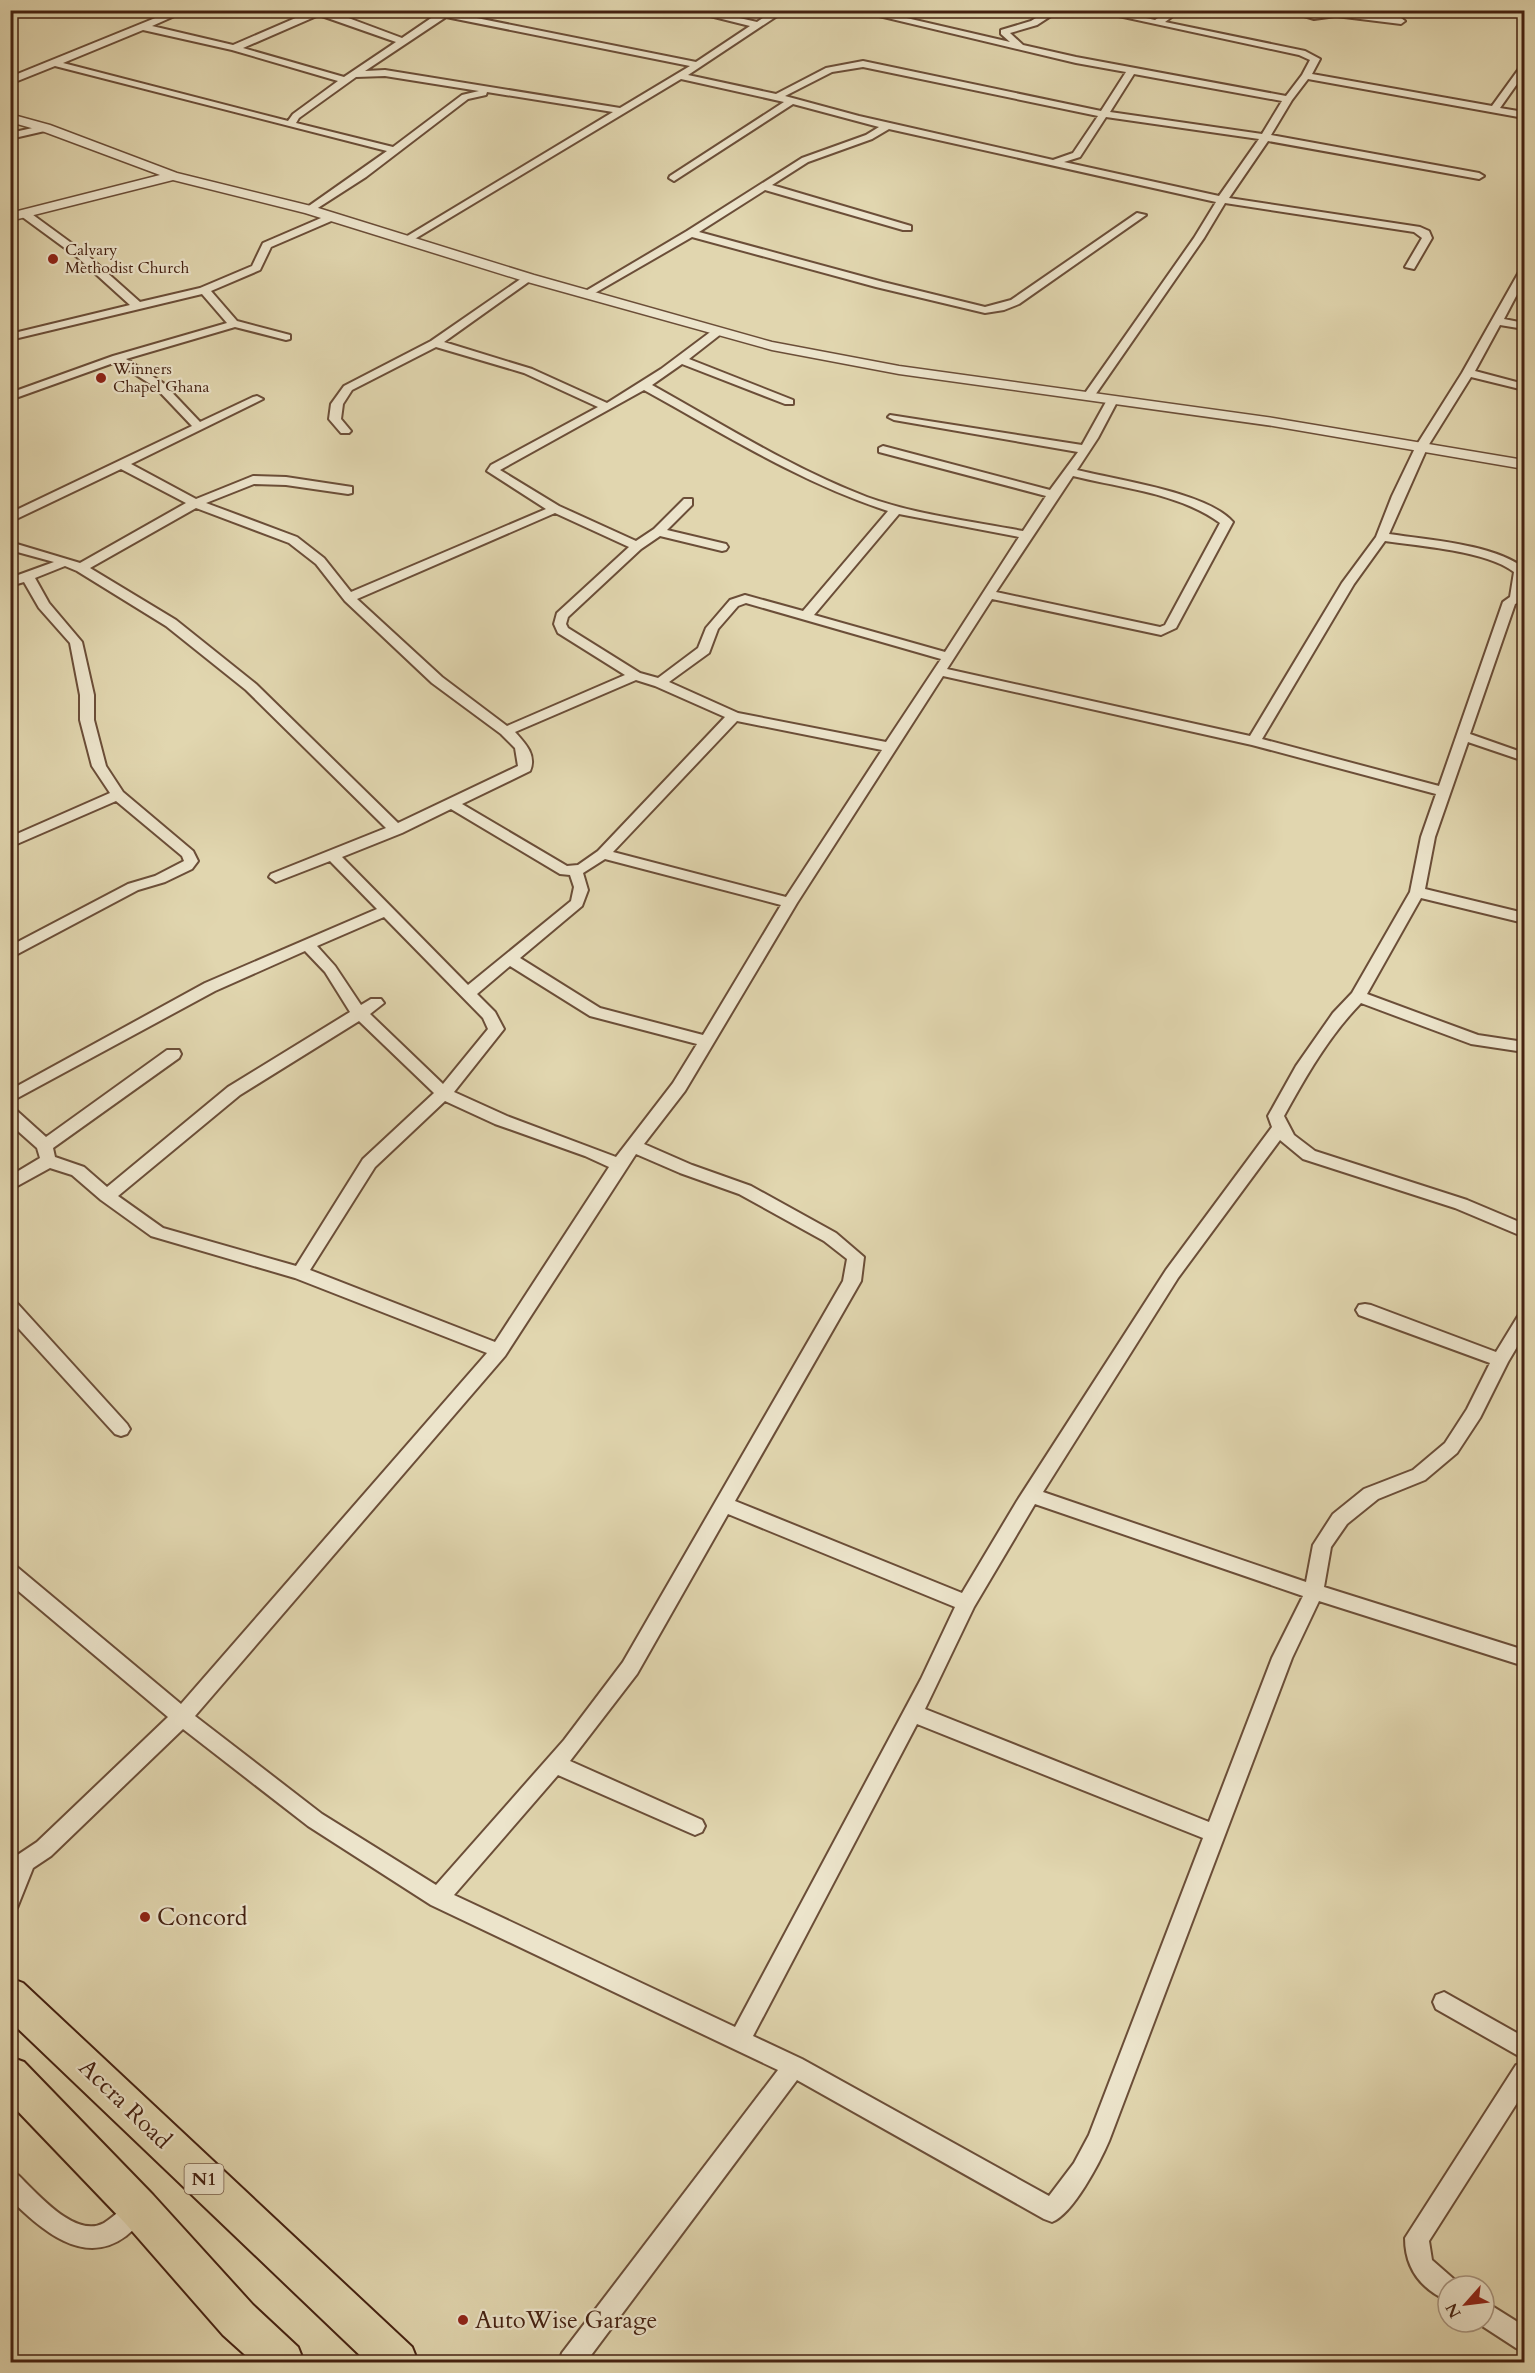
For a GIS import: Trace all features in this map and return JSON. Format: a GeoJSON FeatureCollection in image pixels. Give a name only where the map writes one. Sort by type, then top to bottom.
{"type":"FeatureCollection","features":[{"type":"Feature","properties":{"kind":"highway","name":"Accra Road"},"geometry":{"type":"LineString","coordinates":[[10,1995],[397,2362]]}},
{"type":"Feature","properties":{"kind":"highway"},"geometry":{"type":"LineString","coordinates":[[10,2075],[139,2209],[238,2320],[283,2362]]}},
{"type":"Feature","properties":{"kind":"street"},"geometry":{"type":"LineString","coordinates":[[10,12],[15,10]]}},
{"type":"Feature","properties":{"kind":"street"},"geometry":{"type":"LineString","coordinates":[[10,81],[184,10]]}},
{"type":"Feature","properties":{"kind":"street"},"geometry":{"type":"LineString","coordinates":[[690,10],[756,25]]}},
{"type":"Feature","properties":{"kind":"street"},"geometry":{"type":"LineString","coordinates":[[408,240],[680,76],[695,64],[782,10]]}},
{"type":"Feature","properties":{"kind":"street"},"geometry":{"type":"LineString","coordinates":[[858,10],[1024,48],[1288,99]]}},
{"type":"Feature","properties":{"kind":"street"},"geometry":{"type":"LineString","coordinates":[[1024,48],[1004,32],[1034,23],[1056,10]]}},
{"type":"Feature","properties":{"kind":"street"},"geometry":{"type":"LineString","coordinates":[[1089,396],[1252,159],[1315,59],[1312,56],[1095,10]]}},
{"type":"Feature","properties":{"kind":"street"},"geometry":{"type":"LineString","coordinates":[[1158,22],[1177,10]]}},
{"type":"Feature","properties":{"kind":"street"},"geometry":{"type":"LineString","coordinates":[[1288,10],[1323,18],[1337,12],[1401,21]]}},
{"type":"Feature","properties":{"kind":"street"},"geometry":{"type":"LineString","coordinates":[[234,48],[322,11],[405,42]]}},
{"type":"Feature","properties":{"kind":"street"},"geometry":{"type":"LineString","coordinates":[[290,125],[296,116],[345,80],[448,12],[695,64]]}},
{"type":"Feature","properties":{"kind":"street"},"geometry":{"type":"LineString","coordinates":[[143,27],[234,48],[345,80]]}},
{"type":"Feature","properties":{"kind":"street"},"geometry":{"type":"LineString","coordinates":[[54,63],[274,121],[395,150]]}},
{"type":"Feature","properties":{"kind":"street"},"geometry":{"type":"LineString","coordinates":[[372,63],[385,73]]}},
{"type":"Feature","properties":{"kind":"street"},"geometry":{"type":"LineString","coordinates":[[777,97],[832,67],[851,63],[892,69],[1104,114],[1264,137],[1479,177]]}},
{"type":"Feature","properties":{"kind":"street"},"geometry":{"type":"LineString","coordinates":[[1494,110],[1524,69]]}},
{"type":"Feature","properties":{"kind":"street"},"geometry":{"type":"LineString","coordinates":[[1055,161],[1077,155],[1132,70]]}},
{"type":"Feature","properties":{"kind":"street"},"geometry":{"type":"LineString","coordinates":[[356,74],[385,73],[622,111]]}},
{"type":"Feature","properties":{"kind":"street"},"geometry":{"type":"LineString","coordinates":[[680,76],[777,97],[887,126],[1055,161],[1222,200],[1421,231],[1427,238],[1410,267]]}},
{"type":"Feature","properties":{"kind":"street"},"geometry":{"type":"LineString","coordinates":[[1306,76],[1524,115]]}},
{"type":"Feature","properties":{"kind":"street"},"geometry":{"type":"LineString","coordinates":[[460,86],[465,97]]}},
{"type":"Feature","properties":{"kind":"street"},"geometry":{"type":"LineString","coordinates":[[310,210],[362,176],[465,97],[493,91]]}},
{"type":"Feature","properties":{"kind":"street"},"geometry":{"type":"LineString","coordinates":[[674,178],[791,101]]}},
{"type":"Feature","properties":{"kind":"street"},"geometry":{"type":"LineString","coordinates":[[578,105],[599,125]]}},
{"type":"Feature","properties":{"kind":"street"},"geometry":{"type":"LineString","coordinates":[[274,121],[296,116]]}},
{"type":"Feature","properties":{"kind":"street"},"geometry":{"type":"LineString","coordinates":[[10,118],[45,128],[173,176],[310,210],[529,278],[717,332],[807,353],[899,370],[1422,446],[1524,465]]}},
{"type":"Feature","properties":{"kind":"street"},"geometry":{"type":"LineString","coordinates":[[588,294],[691,233],[805,159],[869,137],[887,126]]}},
{"type":"Feature","properties":{"kind":"street"},"geometry":{"type":"LineString","coordinates":[[10,136],[45,128]]}},
{"type":"Feature","properties":{"kind":"street"},"geometry":{"type":"LineString","coordinates":[[1077,155],[1086,168]]}},
{"type":"Feature","properties":{"kind":"street"},"geometry":{"type":"LineString","coordinates":[[10,217],[173,176]]}},
{"type":"Feature","properties":{"kind":"street"},"geometry":{"type":"LineString","coordinates":[[763,186],[907,228]]}},
{"type":"Feature","properties":{"kind":"street"},"geometry":{"type":"LineString","coordinates":[[25,214],[81,255],[138,306]]}},
{"type":"Feature","properties":{"kind":"street"},"geometry":{"type":"LineString","coordinates":[[691,233],[880,285],[985,310],[1000,308],[1015,302],[1141,215]]}},
{"type":"Feature","properties":{"kind":"street"},"geometry":{"type":"LineString","coordinates":[[10,337],[204,290],[256,268],[260,264],[267,245],[332,217]]}},
{"type":"Feature","properties":{"kind":"street"},"geometry":{"type":"LineString","coordinates":[[1254,741],[1348,583],[1382,537],[1398,496],[1422,446],[1499,321],[1524,272]]}},
{"type":"Feature","properties":{"kind":"street"},"geometry":{"type":"LineString","coordinates":[[345,431],[335,419],[337,404],[348,388],[435,343],[529,278]]}},
{"type":"Feature","properties":{"kind":"street"},"geometry":{"type":"LineString","coordinates":[[204,290],[233,323],[286,337]]}},
{"type":"Feature","properties":{"kind":"street"},"geometry":{"type":"LineString","coordinates":[[1499,321],[1524,326]]}},
{"type":"Feature","properties":{"kind":"street"},"geometry":{"type":"LineString","coordinates":[[10,397],[117,358],[222,329],[233,323]]}},
{"type":"Feature","properties":{"kind":"street"},"geometry":{"type":"LineString","coordinates":[[637,546],[555,509],[496,475],[493,471],[646,386],[683,361],[717,332]]}},
{"type":"Feature","properties":{"kind":"street"},"geometry":{"type":"LineString","coordinates":[[435,343],[528,371],[608,407]]}},
{"type":"Feature","properties":{"kind":"street"},"geometry":{"type":"LineString","coordinates":[[117,358],[159,385],[199,427]]}},
{"type":"Feature","properties":{"kind":"street"},"geometry":{"type":"LineString","coordinates":[[683,361],[789,402]]}},
{"type":"Feature","properties":{"kind":"street"},"geometry":{"type":"LineString","coordinates":[[1468,373],[1524,387]]}},
{"type":"Feature","properties":{"kind":"street"},"geometry":{"type":"LineString","coordinates":[[646,386],[758,450],[839,488],[896,510],[1027,535]]}},
{"type":"Feature","properties":{"kind":"street"},"geometry":{"type":"LineString","coordinates":[[10,518],[257,399]]}},
{"type":"Feature","properties":{"kind":"street"},"geometry":{"type":"LineString","coordinates":[[10,1901],[17,1868],[44,1849],[182,1717],[499,1351],[619,1165],[679,1087],[790,903],[889,747],[1053,494],[1092,441],[1111,402]]}},
{"type":"Feature","properties":{"kind":"street"},"geometry":{"type":"LineString","coordinates":[[894,417],[1084,449]]}},
{"type":"Feature","properties":{"kind":"street"},"geometry":{"type":"LineString","coordinates":[[883,450],[1053,494]]}},
{"type":"Feature","properties":{"kind":"street"},"geometry":{"type":"LineString","coordinates":[[123,465],[195,503],[293,540],[320,561],[349,598],[437,680],[507,731],[521,747],[525,757],[525,768],[453,804],[397,830],[276,877]]}},
{"type":"Feature","properties":{"kind":"street"},"geometry":{"type":"LineString","coordinates":[[988,594],[1161,631],[1170,628],[1227,522],[1216,513],[1167,496],[1070,472]]}},
{"type":"Feature","properties":{"kind":"street"},"geometry":{"type":"LineString","coordinates":[[81,568],[195,503],[244,483],[264,479],[348,490]]}},
{"type":"Feature","properties":{"kind":"street"},"geometry":{"type":"LineString","coordinates":[[688,502],[658,532],[637,546],[562,616],[560,624],[563,630],[635,676],[660,683],[734,716],[889,747]]}},
{"type":"Feature","properties":{"kind":"street"},"geometry":{"type":"LineString","coordinates":[[349,598],[555,509]]}},
{"type":"Feature","properties":{"kind":"street"},"geometry":{"type":"LineString","coordinates":[[806,616],[896,510]]}},
{"type":"Feature","properties":{"kind":"street"},"geometry":{"type":"LineString","coordinates":[[658,532],[722,547]]}},
{"type":"Feature","properties":{"kind":"street"},"geometry":{"type":"LineString","coordinates":[[1382,537],[1463,550],[1507,561],[1517,566],[1520,571],[1520,597],[1509,602],[1428,837],[1417,892],[1358,996],[1338,1017],[1302,1070],[1276,1116],[1279,1129],[1291,1142],[1309,1155],[1461,1204],[1524,1231]]}},
{"type":"Feature","properties":{"kind":"street"},"geometry":{"type":"LineString","coordinates":[[10,546],[81,568],[171,623],[251,687],[397,830]]}},
{"type":"Feature","properties":{"kind":"street"},"geometry":{"type":"LineString","coordinates":[[10,582],[49,570],[64,562]]}},
{"type":"Feature","properties":{"kind":"street"},"geometry":{"type":"LineString","coordinates":[[10,953],[133,887],[160,879],[187,866],[191,861],[188,854],[118,795],[99,766],[87,720],[87,695],[76,642],[44,604],[28,577]]}},
{"type":"Feature","properties":{"kind":"street"},"geometry":{"type":"LineString","coordinates":[[660,683],[704,650],[710,631],[734,603],[745,599],[949,657]]}},
{"type":"Feature","properties":{"kind":"street"},"geometry":{"type":"LineString","coordinates":[[939,671],[1254,741],[1445,792]]}},
{"type":"Feature","properties":{"kind":"street"},"geometry":{"type":"LineString","coordinates":[[507,731],[635,676]]}},
{"type":"Feature","properties":{"kind":"street"},"geometry":{"type":"LineString","coordinates":[[453,804],[566,871],[575,871],[603,854],[734,716]]}},
{"type":"Feature","properties":{"kind":"street"},"geometry":{"type":"LineString","coordinates":[[1463,736],[1524,758]]}},
{"type":"Feature","properties":{"kind":"street"},"geometry":{"type":"LineString","coordinates":[[10,843],[118,795]]}},
{"type":"Feature","properties":{"kind":"street"},"geometry":{"type":"LineString","coordinates":[[603,854],[790,903]]}},
{"type":"Feature","properties":{"kind":"street"},"geometry":{"type":"LineString","coordinates":[[300,1274],[369,1163],[444,1094],[496,1029],[490,1016],[333,856]]}},
{"type":"Feature","properties":{"kind":"street"},"geometry":{"type":"LineString","coordinates":[[467,994],[577,903],[582,890],[575,871]]}},
{"type":"Feature","properties":{"kind":"street"},"geometry":{"type":"LineString","coordinates":[[1417,892],[1524,918]]}},
{"type":"Feature","properties":{"kind":"street"},"geometry":{"type":"LineString","coordinates":[[10,1097],[210,987],[385,911]]}},
{"type":"Feature","properties":{"kind":"street"},"geometry":{"type":"LineString","coordinates":[[309,945],[330,969],[359,1014],[369,1020],[444,1094],[501,1120],[591,1152],[619,1165]]}},
{"type":"Feature","properties":{"kind":"street"},"geometry":{"type":"LineString","coordinates":[[510,957],[520,966],[595,1012],[706,1041]]}},
{"type":"Feature","properties":{"kind":"street"},"geometry":{"type":"LineString","coordinates":[[1358,996],[1476,1040],[1524,1047]]}},
{"type":"Feature","properties":{"kind":"street"},"geometry":{"type":"LineString","coordinates":[[107,1196],[234,1090],[376,1003]]}},
{"type":"Feature","properties":{"kind":"street"},"geometry":{"type":"LineString","coordinates":[[10,1184],[173,1054]]}},
{"type":"Feature","properties":{"kind":"street"},"geometry":{"type":"LineString","coordinates":[[10,1114],[46,1153],[78,1170],[107,1196],[157,1232],[300,1274],[499,1351]]}},
{"type":"Feature","properties":{"kind":"street"},"geometry":{"type":"LineString","coordinates":[[739,2041],[912,1713],[966,1603],[1024,1506],[1033,1496],[1172,1274],[1279,1129]]}},
{"type":"Feature","properties":{"kind":"street"},"geometry":{"type":"LineString","coordinates":[[438,1898],[555,1764],[630,1668],[722,1504],[852,1281],[856,1257],[830,1237],[745,1190],[686,1169],[633,1146]]}},
{"type":"Feature","properties":{"kind":"street"},"geometry":{"type":"LineString","coordinates":[[10,1307],[121,1429]]}},
{"type":"Feature","properties":{"kind":"street"},"geometry":{"type":"LineString","coordinates":[[1365,1310],[1500,1360]]}},
{"type":"Feature","properties":{"kind":"street"},"geometry":{"type":"LineString","coordinates":[[10,1572],[182,1717],[315,1821],[438,1898],[794,2066],[1052,2211],[1082,2171],[1098,2141],[1282,1658],[1314,1592],[1322,1545],[1340,1519],[1371,1494],[1419,1475],[1451,1448],[1474,1413],[1500,1360],[1524,1321]]}},
{"type":"Feature","properties":{"kind":"street"},"geometry":{"type":"LineString","coordinates":[[1033,1496],[1314,1592],[1524,1658]]}},
{"type":"Feature","properties":{"kind":"street"},"geometry":{"type":"LineString","coordinates":[[722,1504],[966,1603]]}},
{"type":"Feature","properties":{"kind":"street"},"geometry":{"type":"LineString","coordinates":[[912,1713],[1214,1833]]}},
{"type":"Feature","properties":{"kind":"street"},"geometry":{"type":"LineString","coordinates":[[555,1764],[695,1826]]}},
{"type":"Feature","properties":{"kind":"street"},"geometry":{"type":"LineString","coordinates":[[1444,2001],[1524,2049]]}},
{"type":"Feature","properties":{"kind":"street"},"geometry":{"type":"LineString","coordinates":[[573,2360],[794,2066]]}},
{"type":"Feature","properties":{"kind":"street"},"geometry":{"type":"LineString","coordinates":[[1436,2281],[1428,2275],[1416,2255],[1418,2238],[1524,2073]]}},
{"type":"Feature","properties":{"kind":"street"},"geometry":{"type":"LineString","coordinates":[[10,2183],[53,2222],[79,2238],[105,2235],[139,2209]]}},
{"type":"Feature","properties":{"kind":"street"},"geometry":{"type":"LineString","coordinates":[[1496,2321],[1524,2340]]}},
{"type":"Feature","properties":{"kind":"place","name":"Calvary Methodist Church"},"geometry":{"type":"Point","coordinates":[53,259]}},
{"type":"Feature","properties":{"kind":"place","name":"Winners Chapel Ghana"},"geometry":{"type":"Point","coordinates":[101,378]}},
{"type":"Feature","properties":{"kind":"place","name":"Concord"},"geometry":{"type":"Point","coordinates":[145,1917]}},
{"type":"Feature","properties":{"kind":"place","name":"AutoWise Garage"},"geometry":{"type":"Point","coordinates":[463,2320]}}]}
